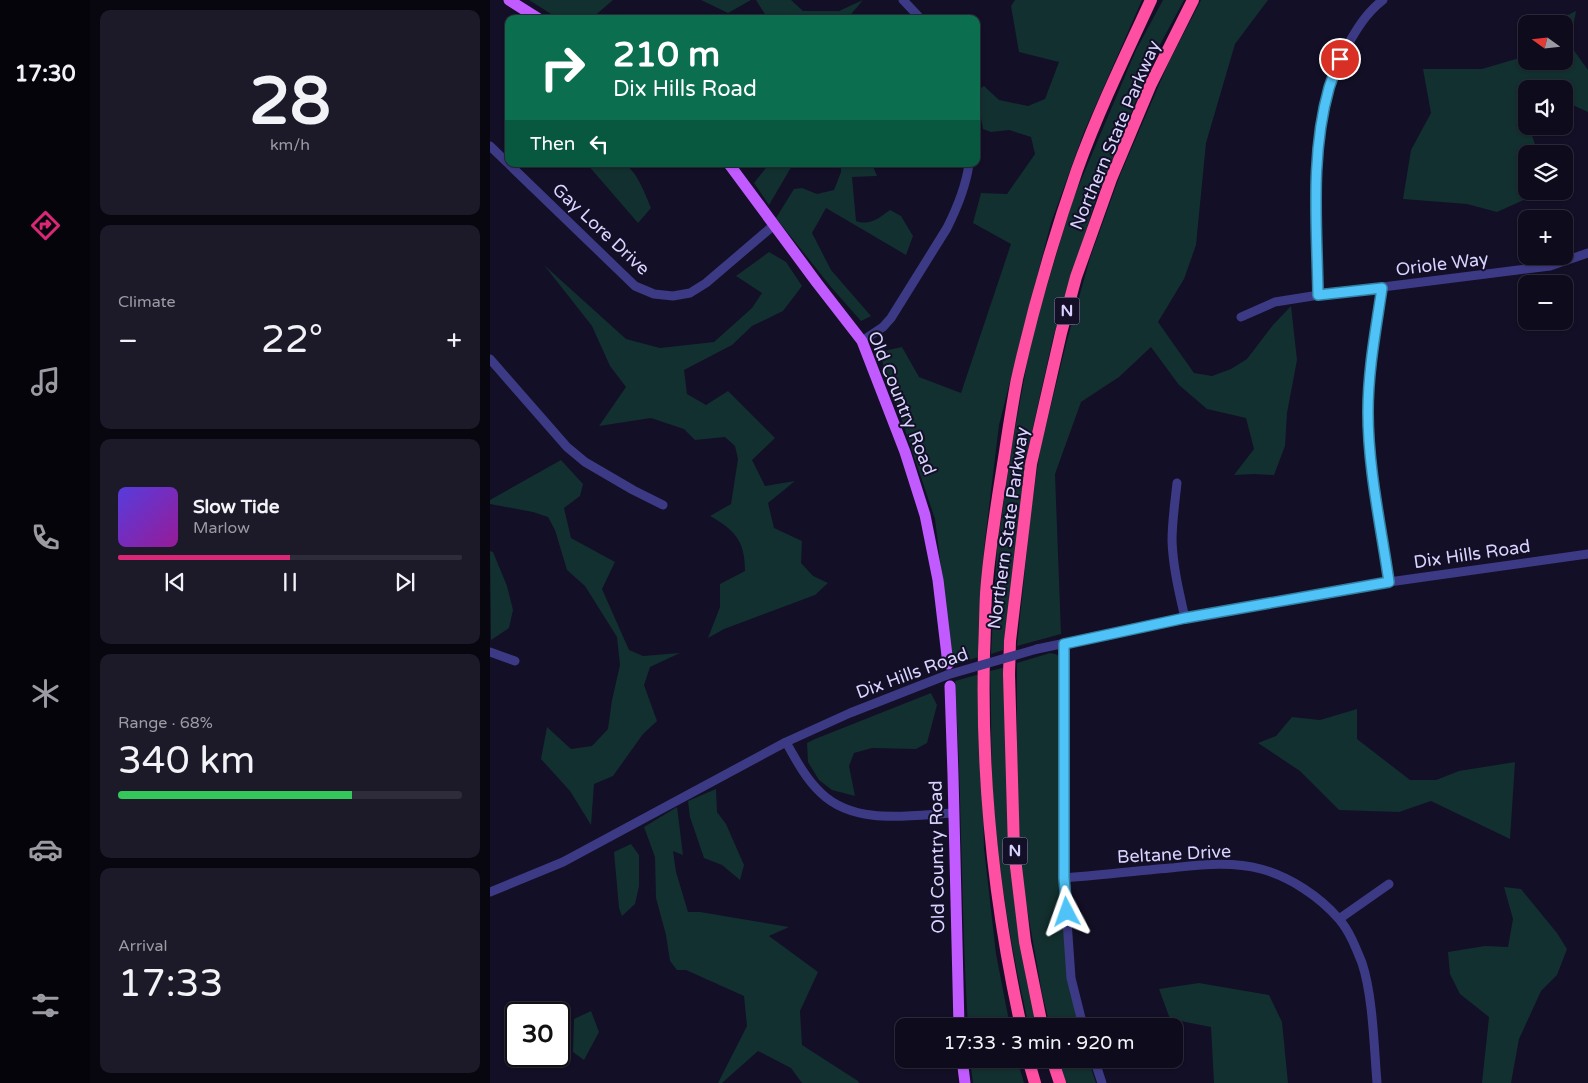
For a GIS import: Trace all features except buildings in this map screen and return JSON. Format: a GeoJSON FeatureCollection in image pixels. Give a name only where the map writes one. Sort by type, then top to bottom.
{"type":"FeatureCollection","features":[{"type":"Feature","properties":{"kind":"highway","name":"Northern State Parkway"},"geometry":{"type":"LineString","coordinates":[[1019,1018],[1010,976],[989,829],[985,754],[986,594],[997,500],[1017,382],[1035,305],[1054,243],[1078,169],[1096,123],[1151,0]]}},
{"type":"Feature","properties":{"kind":"highway","name":"Northern State Parkway"},"geometry":{"type":"LineString","coordinates":[[1040,1018],[1026,942],[1014,850],[1010,733],[1010,641],[1031,464],[1076,277],[1111,179],[1151,84],[1193,0]]}},
{"type":"Feature","properties":{"kind":"highway"},"geometry":{"type":"LineString","coordinates":[[1031,1068],[1035,1083]]}},
{"type":"Feature","properties":{"kind":"highway"},"geometry":{"type":"LineString","coordinates":[[1055,1068],[1060,1083]]}},
{"type":"Feature","properties":{"kind":"main road"},"geometry":{"type":"LineString","coordinates":[[508,0],[532,15]]}},
{"type":"Feature","properties":{"kind":"main road","name":"Old Country Road"},"geometry":{"type":"LineString","coordinates":[[731,167],[862,341],[904,452],[925,515],[938,580],[948,664]]}},
{"type":"Feature","properties":{"kind":"main road","name":"Old Country Road"},"geometry":{"type":"LineString","coordinates":[[950,686],[959,1018]]}},
{"type":"Feature","properties":{"kind":"main road"},"geometry":{"type":"LineString","coordinates":[[963,1068],[965,1083]]}},
{"type":"Feature","properties":{"kind":"street"},"geometry":{"type":"LineString","coordinates":[[903,0],[917,15]]}},
{"type":"Feature","properties":{"kind":"street"},"geometry":{"type":"LineString","coordinates":[[1318,295],[1315,206],[1323,115],[1340,59],[1372,8],[1383,0]]}},
{"type":"Feature","properties":{"kind":"street","name":"Gay Lore Drive"},"geometry":{"type":"LineString","coordinates":[[490,146],[505,160]]}},
{"type":"Feature","properties":{"kind":"street","name":"Gay Lore Drive"},"geometry":{"type":"LineString","coordinates":[[512,167],[635,286],[654,294],[673,296],[690,293],[706,283],[774,225]]}},
{"type":"Feature","properties":{"kind":"street"},"geometry":{"type":"LineString","coordinates":[[862,341],[883,327],[891,318],[947,228],[955,213],[968,167]]}},
{"type":"Feature","properties":{"kind":"street","name":"Oriole Way"},"geometry":{"type":"LineString","coordinates":[[1241,317],[1275,302],[1550,266],[1588,253]]}},
{"type":"Feature","properties":{"kind":"street"},"geometry":{"type":"LineString","coordinates":[[1382,288],[1372,359],[1368,414],[1369,443],[1389,582]]}},
{"type":"Feature","properties":{"kind":"street"},"geometry":{"type":"LineString","coordinates":[[490,359],[567,447],[585,462],[663,505]]}},
{"type":"Feature","properties":{"kind":"street"},"geometry":{"type":"LineString","coordinates":[[1177,483],[1172,522],[1172,542],[1178,589],[1185,618]]}},
{"type":"Feature","properties":{"kind":"street","name":"Dix Hills Road"},"geometry":{"type":"LineString","coordinates":[[490,892],[563,862],[786,742],[850,713],[947,675],[1037,649],[1185,618],[1389,582],[1588,554]]}},
{"type":"Feature","properties":{"kind":"street"},"geometry":{"type":"LineString","coordinates":[[1064,644],[1064,878],[1071,978],[1081,1018]]}},
{"type":"Feature","properties":{"kind":"street"},"geometry":{"type":"LineString","coordinates":[[490,652],[515,661]]}},
{"type":"Feature","properties":{"kind":"street"},"geometry":{"type":"LineString","coordinates":[[786,742],[810,781],[822,794],[836,804],[851,810],[882,816],[954,813]]}},
{"type":"Feature","properties":{"kind":"street","name":"Beltane Drive"},"geometry":{"type":"LineString","coordinates":[[1064,878],[1202,865],[1233,865],[1260,868],[1284,877],[1311,893],[1339,919],[1351,937],[1362,964],[1368,991],[1377,1083]]}},
{"type":"Feature","properties":{"kind":"street"},"geometry":{"type":"LineString","coordinates":[[1339,919],[1389,884]]}},
{"type":"Feature","properties":{"kind":"street"},"geometry":{"type":"LineString","coordinates":[[1097,1068],[1102,1083]]}},
{"type":"Feature","properties":{"kind":"green space"},"geometry":{"type":"Polygon","coordinates":[[[529,0],[613,0],[596,15],[553,15],[529,0]]]}},
{"type":"Feature","properties":{"kind":"green space"},"geometry":{"type":"Polygon","coordinates":[[[701,0],[751,0],[728,13],[701,0]]]}},
{"type":"Feature","properties":{"kind":"green space"},"geometry":{"type":"Polygon","coordinates":[[[756,0],[791,0],[803,11],[839,11],[863,0],[850,15],[765,15],[756,0]]]}},
{"type":"Feature","properties":{"kind":"green space"},"geometry":{"type":"Polygon","coordinates":[[[1015,0],[1142,0],[1084,132],[1051,223],[999,425],[984,549],[979,657],[953,665],[935,519],[879,352],[902,347],[919,377],[961,393],[1011,244],[973,223],[981,193],[1007,194],[1035,154],[1031,137],[1009,130],[991,132],[983,129],[980,113],[980,88],[984,86],[999,100],[1028,106],[1045,99],[1059,62],[1019,52],[1011,6],[1015,0]]]}},
{"type":"Feature","properties":{"kind":"green space"},"geometry":{"type":"Polygon","coordinates":[[[1163,0],[1184,0],[1154,56],[1094,205],[1053,338],[1028,449],[1003,650],[991,654],[997,547],[1012,445],[1032,336],[1073,199],[1136,50],[1163,0]]]}},
{"type":"Feature","properties":{"kind":"green space"},"geometry":{"type":"Polygon","coordinates":[[[1201,0],[1268,0],[1235,44],[1206,143],[1196,245],[1184,279],[1158,322],[1194,373],[1212,376],[1231,369],[1247,359],[1273,325],[1291,306],[1297,360],[1287,413],[1285,446],[1274,475],[1234,475],[1254,449],[1246,418],[1207,409],[1179,385],[1151,347],[1119,377],[1081,402],[1055,474],[1061,634],[1017,646],[1031,511],[1040,450],[1066,344],[1090,258],[1120,175],[1168,64],[1201,0]]]}},
{"type":"Feature","properties":{"kind":"green space"},"geometry":{"type":"Polygon","coordinates":[[[1576,11],[1573,28],[1573,15],[1568,15],[1576,11]]]}},
{"type":"Feature","properties":{"kind":"green space"},"geometry":{"type":"Polygon","coordinates":[[[1573,49],[1588,70],[1588,112],[1573,105],[1573,80],[1518,80],[1518,135],[1532,135],[1535,145],[1518,145],[1518,200],[1524,200],[1497,212],[1467,204],[1403,199],[1411,150],[1431,113],[1423,69],[1482,69],[1518,58],[1518,70],[1573,70],[1573,49]]]}},
{"type":"Feature","properties":{"kind":"green space"},"geometry":{"type":"Polygon","coordinates":[[[590,167],[628,167],[632,171],[640,183],[651,208],[638,223],[590,167]]]}},
{"type":"Feature","properties":{"kind":"green space"},"geometry":{"type":"Polygon","coordinates":[[[767,167],[791,167],[769,205],[754,183],[767,167]]]}},
{"type":"Feature","properties":{"kind":"green space"},"geometry":{"type":"Polygon","coordinates":[[[841,167],[873,167],[877,176],[852,177],[856,221],[870,222],[890,210],[901,216],[913,236],[906,255],[826,208],[812,233],[831,270],[871,316],[861,321],[776,218],[794,189],[802,188],[817,194],[834,190],[841,167]]]}},
{"type":"Feature","properties":{"kind":"green space"},"geometry":{"type":"Polygon","coordinates":[[[769,252],[786,262],[802,286],[783,311],[752,326],[732,345],[684,370],[687,394],[706,405],[728,391],[775,438],[752,460],[765,486],[795,481],[768,503],[774,528],[802,541],[801,563],[813,576],[828,583],[815,595],[724,629],[708,638],[720,607],[720,584],[745,571],[741,544],[726,526],[710,516],[731,504],[738,459],[735,446],[725,437],[695,440],[684,429],[651,418],[599,426],[626,387],[610,366],[592,326],[544,265],[626,339],[660,348],[714,342],[752,308],[762,293],[736,276],[769,252]]]}},
{"type":"Feature","properties":{"kind":"green space"},"geometry":{"type":"Polygon","coordinates":[[[561,460],[583,484],[580,496],[564,508],[571,538],[615,562],[602,589],[629,650],[643,656],[680,653],[650,667],[644,685],[657,721],[643,734],[613,776],[594,784],[591,825],[570,791],[541,759],[547,727],[571,749],[592,746],[608,729],[620,665],[617,637],[585,586],[567,570],[555,530],[548,517],[533,512],[490,504],[490,500],[561,460]]]}},
{"type":"Feature","properties":{"kind":"green space"},"geometry":{"type":"Polygon","coordinates":[[[490,551],[493,552],[507,586],[513,610],[509,628],[491,640],[490,551]]]}},
{"type":"Feature","properties":{"kind":"green space"},"geometry":{"type":"Polygon","coordinates":[[[1050,653],[1059,656],[1061,850],[1070,987],[1076,1018],[1048,1018],[1023,886],[1017,795],[1017,663],[1050,653]]]}},
{"type":"Feature","properties":{"kind":"green space"},"geometry":{"type":"Polygon","coordinates":[[[1006,667],[1016,906],[1027,983],[1036,1018],[1027,1018],[1003,890],[994,808],[990,671],[1006,667]]]}},
{"type":"Feature","properties":{"kind":"green space"},"geometry":{"type":"Polygon","coordinates":[[[980,674],[984,848],[996,954],[1008,1018],[968,1018],[955,681],[980,674]]]}},
{"type":"Feature","properties":{"kind":"green space"},"geometry":{"type":"Polygon","coordinates":[[[931,693],[937,705],[927,743],[916,749],[872,748],[854,753],[849,766],[855,796],[832,790],[819,780],[808,762],[807,743],[931,693]]]}},
{"type":"Feature","properties":{"kind":"green space"},"geometry":{"type":"Polygon","coordinates":[[[1357,709],[1357,739],[1410,780],[1436,780],[1459,771],[1515,762],[1510,839],[1431,801],[1399,812],[1339,810],[1300,771],[1258,743],[1276,736],[1292,717],[1320,720],[1357,709]]]}},
{"type":"Feature","properties":{"kind":"green space"},"geometry":{"type":"Polygon","coordinates":[[[716,789],[717,812],[726,824],[744,865],[740,880],[722,865],[704,858],[690,817],[688,801],[716,789]]]}},
{"type":"Feature","properties":{"kind":"green space"},"geometry":{"type":"Polygon","coordinates":[[[677,807],[683,855],[673,851],[676,872],[688,912],[700,912],[789,927],[769,936],[818,972],[800,1011],[802,1045],[859,1083],[802,1083],[791,1068],[758,1051],[722,1083],[718,1083],[747,1026],[744,996],[686,970],[677,970],[670,961],[666,935],[656,898],[655,857],[644,827],[677,807]]]}},
{"type":"Feature","properties":{"kind":"green space"},"geometry":{"type":"Polygon","coordinates":[[[631,844],[639,855],[639,886],[635,904],[622,916],[619,908],[614,852],[631,844]]]}},
{"type":"Feature","properties":{"kind":"green space"},"geometry":{"type":"Polygon","coordinates":[[[1504,887],[1521,889],[1557,933],[1567,949],[1557,975],[1541,991],[1519,1039],[1511,1083],[1482,1083],[1489,1017],[1460,994],[1450,974],[1448,952],[1485,946],[1508,947],[1513,919],[1504,887]]]}},
{"type":"Feature","properties":{"kind":"green space"},"geometry":{"type":"Polygon","coordinates":[[[1199,983],[1269,995],[1282,1022],[1288,1083],[1214,1083],[1211,1027],[1183,1022],[1183,1018],[1170,1018],[1159,989],[1199,983]]]}},
{"type":"Feature","properties":{"kind":"green space"},"geometry":{"type":"Polygon","coordinates":[[[591,1011],[599,1032],[584,1060],[573,1052],[574,1019],[591,1011]]]}},
{"type":"Feature","properties":{"kind":"green space"},"geometry":{"type":"Polygon","coordinates":[[[971,1068],[1020,1068],[1024,1083],[973,1083],[971,1068]]]}},
{"type":"Feature","properties":{"kind":"green space"},"geometry":{"type":"Polygon","coordinates":[[[1061,1068],[1091,1068],[1096,1083],[1065,1083],[1061,1068]]]}},
{"type":"Feature","properties":{"kind":"route"},"geometry":{"type":"LineString","coordinates":[[1067,912],[1064,878],[1064,644],[1185,618],[1389,582],[1369,443],[1368,414],[1368,388],[1382,288],[1318,295],[1315,206],[1318,159],[1326,101],[1340,59]]}}]}
